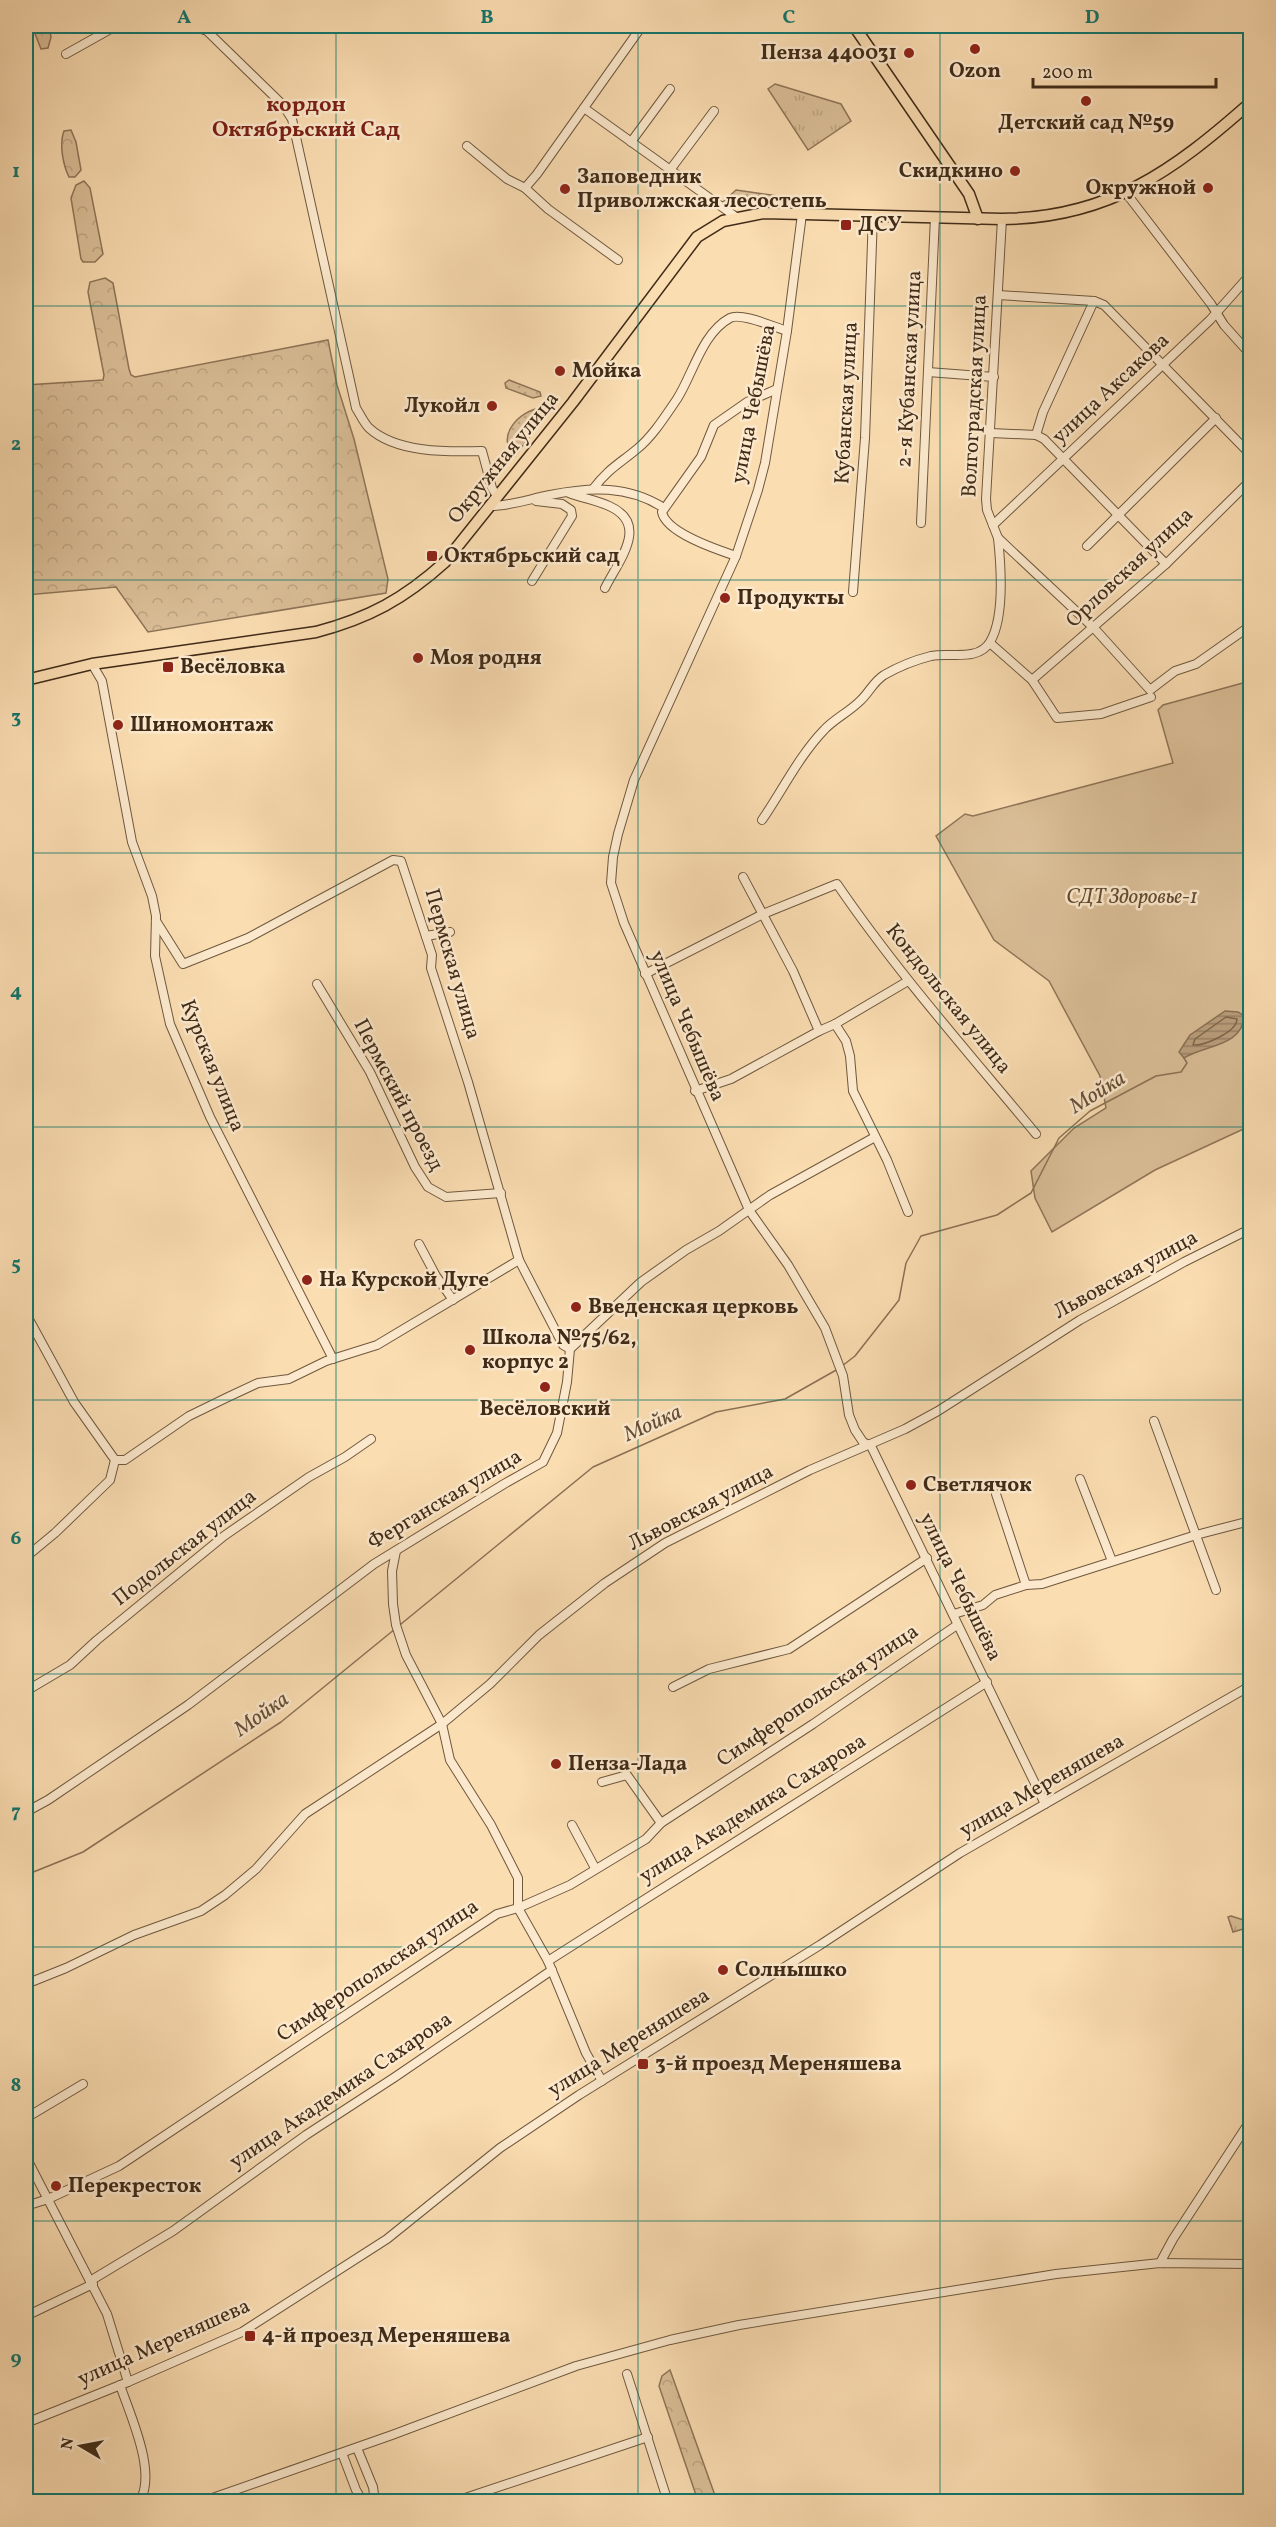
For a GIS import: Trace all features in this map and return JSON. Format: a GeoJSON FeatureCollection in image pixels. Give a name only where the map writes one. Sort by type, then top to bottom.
{"type":"FeatureCollection","features":[{"type":"Feature","properties":{"kind":"main road"},"geometry":{"type":"LineString","coordinates":[[854,26],[969,194],[978,219]]}},
{"type":"Feature","properties":{"kind":"main road","name":"Окружная улица"},"geometry":{"type":"LineString","coordinates":[[26,680],[92,664],[306,634],[354,621],[396,602],[420,585],[445,562],[585,386],[697,237],[714,224],[736,217],[764,213],[1002,219],[1042,218],[1078,211],[1126,193],[1193,153],[1251,104]]}},
{"type":"Feature","properties":{"kind":"street"},"geometry":{"type":"LineString","coordinates":[[66,54],[116,26]]}},
{"type":"Feature","properties":{"kind":"street"},"geometry":{"type":"LineString","coordinates":[[194,26],[207,31],[283,105],[292,119],[356,408],[368,427],[389,442],[420,448],[482,451],[492,488],[497,496]]}},
{"type":"Feature","properties":{"kind":"street"},"geometry":{"type":"LineString","coordinates":[[525,188],[642,26]]}},
{"type":"Feature","properties":{"kind":"street"},"geometry":{"type":"LineString","coordinates":[[631,142],[670,89]]}},
{"type":"Feature","properties":{"kind":"street"},"geometry":{"type":"LineString","coordinates":[[584,108],[736,217]]}},
{"type":"Feature","properties":{"kind":"street"},"geometry":{"type":"LineString","coordinates":[[670,170],[714,111]]}},
{"type":"Feature","properties":{"kind":"street"},"geometry":{"type":"LineString","coordinates":[[467,146],[507,179],[525,188],[548,209],[618,260]]}},
{"type":"Feature","properties":{"kind":"street"},"geometry":{"type":"LineString","coordinates":[[1126,193],[1230,332],[1251,354]]}},
{"type":"Feature","properties":{"kind":"street","name":"улица Чебышёва"},"geometry":{"type":"LineString","coordinates":[[802,214],[787,331],[765,463],[736,556],[634,780],[613,857],[611,883],[645,974],[749,1210],[781,1255],[819,1318],[843,1376],[849,1415],[855,1430],[863,1442],[871,1446],[1045,1804]]}},
{"type":"Feature","properties":{"kind":"street","name":"Кубанская улица"},"geometry":{"type":"LineString","coordinates":[[853,592],[865,438],[873,215]]}},
{"type":"Feature","properties":{"kind":"street","name":"2-я Кубанская улица"},"geometry":{"type":"LineString","coordinates":[[921,523],[935,217]]}},
{"type":"Feature","properties":{"kind":"street","name":"Волгоградская улица"},"geometry":{"type":"LineString","coordinates":[[1002,219],[986,499],[993,525],[998,538],[1094,628],[1151,693]]}},
{"type":"Feature","properties":{"kind":"street","name":"улица Аксакова"},"geometry":{"type":"LineString","coordinates":[[993,525],[1217,313],[1251,275]]}},
{"type":"Feature","properties":{"kind":"street"},"geometry":{"type":"LineString","coordinates":[[998,295],[1094,301],[1108,309],[1251,454]]}},
{"type":"Feature","properties":{"kind":"street"},"geometry":{"type":"LineString","coordinates":[[1036,435],[1043,412],[1094,301]]}},
{"type":"Feature","properties":{"kind":"street"},"geometry":{"type":"LineString","coordinates":[[592,489],[611,467],[636,450],[650,435],[688,381],[712,336],[728,319],[743,317],[787,331]]}},
{"type":"Feature","properties":{"kind":"street"},"geometry":{"type":"LineString","coordinates":[[928,372],[994,378]]}},
{"type":"Feature","properties":{"kind":"street"},"geometry":{"type":"LineString","coordinates":[[736,556],[692,539],[664,518],[664,508],[701,457],[714,425],[747,402],[777,389]]}},
{"type":"Feature","properties":{"kind":"street"},"geometry":{"type":"LineString","coordinates":[[1087,546],[1216,418]]}},
{"type":"Feature","properties":{"kind":"street"},"geometry":{"type":"LineString","coordinates":[[991,434],[1036,435],[1048,442],[1166,564]]}},
{"type":"Feature","properties":{"kind":"street","name":"Орловская улица"},"geometry":{"type":"LineString","coordinates":[[1032,680],[1166,564],[1251,481]]}},
{"type":"Feature","properties":{"kind":"street"},"geometry":{"type":"LineString","coordinates":[[489,506],[507,506],[592,489],[620,490],[644,497],[664,508]]}},
{"type":"Feature","properties":{"kind":"street"},"geometry":{"type":"LineString","coordinates":[[568,493],[608,505],[625,516],[630,523],[628,542],[605,588]]}},
{"type":"Feature","properties":{"kind":"street"},"geometry":{"type":"LineString","coordinates":[[532,501],[562,504],[572,512],[571,519],[532,581]]}},
{"type":"Feature","properties":{"kind":"street"},"geometry":{"type":"LineString","coordinates":[[762,820],[822,732],[860,702],[876,680],[921,659],[943,654],[979,652],[990,643],[1000,597],[998,538]]}},
{"type":"Feature","properties":{"kind":"street"},"geometry":{"type":"LineString","coordinates":[[990,643],[1032,680],[1057,718],[1101,714],[1151,693],[1175,671],[1196,664],[1251,626]]}},
{"type":"Feature","properties":{"kind":"street","name":"Курская улица"},"geometry":{"type":"LineString","coordinates":[[92,664],[102,681],[132,842],[152,896],[156,921],[155,956],[170,1024],[210,1118],[333,1359]]}},
{"type":"Feature","properties":{"kind":"street","name":"Пермская улица"},"geometry":{"type":"LineString","coordinates":[[156,921],[183,964],[248,938],[393,860],[401,861],[432,955],[431,968],[501,1193],[519,1260],[563,1345],[570,1349]]}},
{"type":"Feature","properties":{"kind":"street"},"geometry":{"type":"LineString","coordinates":[[743,877],[793,971],[819,1031]]}},
{"type":"Feature","properties":{"kind":"street","name":"Кондольская улица"},"geometry":{"type":"LineString","coordinates":[[763,914],[837,884],[871,934],[908,981],[1036,1134]]}},
{"type":"Feature","properties":{"kind":"street"},"geometry":{"type":"LineString","coordinates":[[645,974],[763,914]]}},
{"type":"Feature","properties":{"kind":"street"},"geometry":{"type":"LineString","coordinates":[[426,936],[450,932]]}},
{"type":"Feature","properties":{"kind":"street"},"geometry":{"type":"LineString","coordinates":[[695,1091],[731,1079],[835,1024],[908,981]]}},
{"type":"Feature","properties":{"kind":"street","name":"Пермский проезд"},"geometry":{"type":"LineString","coordinates":[[317,984],[370,1072],[415,1167],[428,1187],[446,1197],[501,1193]]}},
{"type":"Feature","properties":{"kind":"street"},"geometry":{"type":"LineString","coordinates":[[835,1024],[846,1041],[850,1056],[853,1091],[887,1160],[908,1212]]}},
{"type":"Feature","properties":{"kind":"street"},"geometry":{"type":"LineString","coordinates":[[570,1349],[641,1282],[686,1250],[770,1195],[875,1137]]}},
{"type":"Feature","properties":{"kind":"street","name":"Львовская улица"},"geometry":{"type":"LineString","coordinates":[[26,1984],[66,1968],[134,1935],[201,1911],[225,1895],[256,1869],[305,1814],[378,1763],[442,1724],[490,1684],[539,1635],[605,1583],[665,1543],[810,1470],[853,1450],[871,1446],[938,1411],[1080,1320],[1201,1253],[1251,1229]]}},
{"type":"Feature","properties":{"kind":"street"},"geometry":{"type":"LineString","coordinates":[[419,1244],[436,1276],[453,1300]]}},
{"type":"Feature","properties":{"kind":"street"},"geometry":{"type":"LineString","coordinates":[[115,1460],[125,1460],[189,1416],[258,1383],[299,1376],[333,1359],[377,1345],[519,1260]]}},
{"type":"Feature","properties":{"kind":"street"},"geometry":{"type":"LineString","coordinates":[[26,1314],[74,1402],[115,1460],[110,1480],[55,1533],[26,1557]]}},
{"type":"Feature","properties":{"kind":"street","name":"Ферганская улица"},"geometry":{"type":"LineString","coordinates":[[27,1809],[48,1800],[188,1705],[374,1564],[543,1462],[557,1433],[567,1382],[570,1349]]}},
{"type":"Feature","properties":{"kind":"street"},"geometry":{"type":"LineString","coordinates":[[1154,1421],[1216,1590]]}},
{"type":"Feature","properties":{"kind":"street","name":"Подольская улица"},"geometry":{"type":"LineString","coordinates":[[26,1691],[70,1665],[97,1640],[224,1536],[371,1439]]}},
{"type":"Feature","properties":{"kind":"street"},"geometry":{"type":"LineString","coordinates":[[1080,1479],[1112,1561]]}},
{"type":"Feature","properties":{"kind":"street"},"geometry":{"type":"LineString","coordinates":[[996,1494],[1026,1585]]}},
{"type":"Feature","properties":{"kind":"street"},"geometry":{"type":"LineString","coordinates":[[954,1614],[982,1605],[995,1595],[1026,1585],[1042,1584],[1196,1535],[1251,1521]]}},
{"type":"Feature","properties":{"kind":"street"},"geometry":{"type":"LineString","coordinates":[[396,1551],[392,1586],[396,1625],[406,1655],[442,1724],[450,1760],[491,1826],[518,1878],[518,1908],[548,1960],[586,2054],[602,2081]]}},
{"type":"Feature","properties":{"kind":"street"},"geometry":{"type":"LineString","coordinates":[[673,1687],[709,1669],[789,1649],[927,1558]]}},
{"type":"Feature","properties":{"kind":"street","name":"Симферопольская улица"},"geometry":{"type":"LineString","coordinates":[[26,2206],[48,2199],[119,2166],[497,1914],[518,1908],[570,1885],[646,1839],[661,1823],[813,1724],[957,1624]]}},
{"type":"Feature","properties":{"kind":"street","name":"улица Академика Сахарова"},"geometry":{"type":"LineString","coordinates":[[548,1960],[987,1682]]}},
{"type":"Feature","properties":{"kind":"street","name":"улица Мереняшева"},"geometry":{"type":"LineString","coordinates":[[26,2423],[124,2384],[214,2344],[263,2319],[387,2239],[500,2148],[602,2081],[820,1945],[960,1853],[1251,1686]]}},
{"type":"Feature","properties":{"kind":"street"},"geometry":{"type":"LineString","coordinates":[[602,1782],[627,1775],[661,1823]]}},
{"type":"Feature","properties":{"kind":"street"},"geometry":{"type":"LineString","coordinates":[[572,1825],[595,1868]]}},
{"type":"Feature","properties":{"kind":"street","name":"улица Академика Сахарова"},"geometry":{"type":"LineString","coordinates":[[26,2316],[92,2282],[173,2231],[306,2135],[396,2077],[552,1970]]}},
{"type":"Feature","properties":{"kind":"street"},"geometry":{"type":"LineString","coordinates":[[26,2118],[83,2084]]}},
{"type":"Feature","properties":{"kind":"street"},"geometry":{"type":"LineString","coordinates":[[1160,2263],[1173,2239],[1251,2121]]}},
{"type":"Feature","properties":{"kind":"street"},"geometry":{"type":"LineString","coordinates":[[26,2157],[107,2314],[147,2469],[144,2493],[139,2502]]}},
{"type":"Feature","properties":{"kind":"street"},"geometry":{"type":"LineString","coordinates":[[201,2502],[357,2448],[576,2366],[669,2340],[739,2325],[1056,2274],[1160,2263],[1251,2264]]}},
{"type":"Feature","properties":{"kind":"street"},"geometry":{"type":"LineString","coordinates":[[627,2374],[669,2502]]}},
{"type":"Feature","properties":{"kind":"street"},"geometry":{"type":"LineString","coordinates":[[453,2502],[648,2438]]}},
{"type":"Feature","properties":{"kind":"street"},"geometry":{"type":"LineString","coordinates":[[357,2448],[373,2487],[375,2502]]}},
{"type":"Feature","properties":{"kind":"street"},"geometry":{"type":"LineString","coordinates":[[342,2453],[363,2502]]}},
{"type":"Feature","properties":{"kind":"green space"},"geometry":{"type":"Polygon","coordinates":[[[32,26],[49,26],[51,37],[48,48],[41,49],[32,26]]]}},
{"type":"Feature","properties":{"kind":"green space"},"geometry":{"type":"Polygon","coordinates":[[[775,84],[841,104],[851,121],[808,150],[768,89],[775,84]]]}},
{"type":"Feature","properties":{"kind":"green space"},"geometry":{"type":"Polygon","coordinates":[[[71,130],[76,142],[81,170],[75,177],[69,177],[63,161],[64,131],[71,130]]]}},
{"type":"Feature","properties":{"kind":"green space"},"geometry":{"type":"Polygon","coordinates":[[[84,181],[90,188],[103,254],[95,262],[83,262],[81,259],[71,198],[76,185],[84,181]]]}},
{"type":"Feature","properties":{"kind":"green space"},"geometry":{"type":"Polygon","coordinates":[[[736,190],[793,198],[794,201],[745,197],[724,201],[736,190]]]}},
{"type":"Feature","properties":{"kind":"green space"},"geometry":{"type":"Polygon","coordinates":[[[105,278],[113,283],[129,369],[131,375],[135,377],[328,340],[337,385],[354,439],[388,579],[386,593],[148,632],[116,587],[26,595],[26,385],[103,380],[104,375],[88,292],[90,282],[105,278]]]}},
{"type":"Feature","properties":{"kind":"green space"},"geometry":{"type":"Polygon","coordinates":[[[509,380],[540,392],[541,396],[533,398],[506,388],[505,383],[509,380]]]}},
{"type":"Feature","properties":{"kind":"green space"},"geometry":{"type":"Polygon","coordinates":[[[541,408],[550,410],[515,456],[509,449],[508,433],[518,419],[541,408]]]}},
{"type":"Feature","properties":{"kind":"green space","name":"СДТ Здоровье-1"},"geometry":{"type":"Polygon","coordinates":[[[1250,681],[1250,1126],[1155,1170],[1052,1232],[1035,1198],[1031,1171],[1074,1128],[1106,1108],[1100,1076],[1049,981],[994,940],[936,836],[965,814],[973,816],[1173,763],[1158,710],[1163,705],[1250,681]]]}},
{"type":"Feature","properties":{"kind":"green space"},"geometry":{"type":"Polygon","coordinates":[[[1228,1917],[1250,1922],[1250,1927],[1233,1932],[1228,1917]]]}},
{"type":"Feature","properties":{"kind":"green space"},"geometry":{"type":"Polygon","coordinates":[[[670,2370],[717,2501],[698,2501],[659,2386],[662,2376],[670,2370]]]}},
{"type":"Feature","properties":{"kind":"water"},"geometry":{"type":"Polygon","coordinates":[[[1225,1011],[1238,1012],[1244,1016],[1242,1026],[1237,1033],[1222,1043],[1184,1058],[1179,1052],[1190,1035],[1225,1011]]]}},
{"type":"Feature","properties":{"kind":"waterway","name":"Мойка"},"geometry":{"type":"LineString","coordinates":[[1243,1016],[1250,1013]]}},
{"type":"Feature","properties":{"kind":"waterway","name":"Мойка"},"geometry":{"type":"LineString","coordinates":[[842,1366],[855,1356],[899,1300],[906,1263],[921,1236],[997,1215],[1031,1193],[1059,1138],[1090,1111],[1156,1076],[1181,1072],[1187,1063],[1184,1058]]}},
{"type":"Feature","properties":{"kind":"waterway","name":"Мойка"},"geometry":{"type":"LineString","coordinates":[[401,1624],[593,1467],[716,1412],[785,1399],[838,1369]]}},
{"type":"Feature","properties":{"kind":"waterway","name":"Мойка"},"geometry":{"type":"LineString","coordinates":[[26,1875],[83,1852],[281,1722],[395,1629]]}},
{"type":"Feature","properties":{"kind":"place","name":"Ozon"},"geometry":{"type":"Point","coordinates":[975,49]}},
{"type":"Feature","properties":{"kind":"place","name":"Пенза 440031"},"geometry":{"type":"Point","coordinates":[909,53]}},
{"type":"Feature","properties":{"kind":"place","name":"Детский сад №59"},"geometry":{"type":"Point","coordinates":[1086,101]}},
{"type":"Feature","properties":{"kind":"place","name":"Скидкино"},"geometry":{"type":"Point","coordinates":[1015,171]}},
{"type":"Feature","properties":{"kind":"place","name":"Окружной"},"geometry":{"type":"Point","coordinates":[1208,188]}},
{"type":"Feature","properties":{"kind":"place","name":"Заповедник Приволжская лесостепь"},"geometry":{"type":"Point","coordinates":[565,189]}},
{"type":"Feature","properties":{"kind":"place","name":"ДСУ"},"geometry":{"type":"Point","coordinates":[846,225]}},
{"type":"Feature","properties":{"kind":"place","name":"Мойка"},"geometry":{"type":"Point","coordinates":[560,371]}},
{"type":"Feature","properties":{"kind":"place","name":"Лукойл"},"geometry":{"type":"Point","coordinates":[492,406]}},
{"type":"Feature","properties":{"kind":"place","name":"Октябрьский сад"},"geometry":{"type":"Point","coordinates":[432,556]}},
{"type":"Feature","properties":{"kind":"place","name":"Продукты"},"geometry":{"type":"Point","coordinates":[725,598]}},
{"type":"Feature","properties":{"kind":"place","name":"Моя родня"},"geometry":{"type":"Point","coordinates":[418,658]}},
{"type":"Feature","properties":{"kind":"place","name":"Весёловка"},"geometry":{"type":"Point","coordinates":[168,667]}},
{"type":"Feature","properties":{"kind":"place","name":"Шиномонтаж"},"geometry":{"type":"Point","coordinates":[118,725]}},
{"type":"Feature","properties":{"kind":"place","name":"На Курской Дуге"},"geometry":{"type":"Point","coordinates":[307,1280]}},
{"type":"Feature","properties":{"kind":"place","name":"Введенская церковь"},"geometry":{"type":"Point","coordinates":[576,1307]}},
{"type":"Feature","properties":{"kind":"place","name":"Школа №75/62, корпус 2"},"geometry":{"type":"Point","coordinates":[470,1350]}},
{"type":"Feature","properties":{"kind":"place","name":"Весёловский"},"geometry":{"type":"Point","coordinates":[545,1387]}},
{"type":"Feature","properties":{"kind":"place","name":"Светлячок"},"geometry":{"type":"Point","coordinates":[911,1485]}},
{"type":"Feature","properties":{"kind":"place","name":"Пенза-Лада"},"geometry":{"type":"Point","coordinates":[556,1764]}},
{"type":"Feature","properties":{"kind":"place","name":"Солнышко"},"geometry":{"type":"Point","coordinates":[723,1970]}},
{"type":"Feature","properties":{"kind":"place","name":"3-й проезд Мереняшева"},"geometry":{"type":"Point","coordinates":[643,2064]}},
{"type":"Feature","properties":{"kind":"place","name":"Перекресток"},"geometry":{"type":"Point","coordinates":[56,2186]}},
{"type":"Feature","properties":{"kind":"place","name":"4-й проезд Мереняшева"},"geometry":{"type":"Point","coordinates":[250,2336]}},
{"type":"Feature","properties":{"kind":"district","name":"кордон Октябрьский Сад"},"geometry":{"type":"Point","coordinates":[306,118]}}]}
